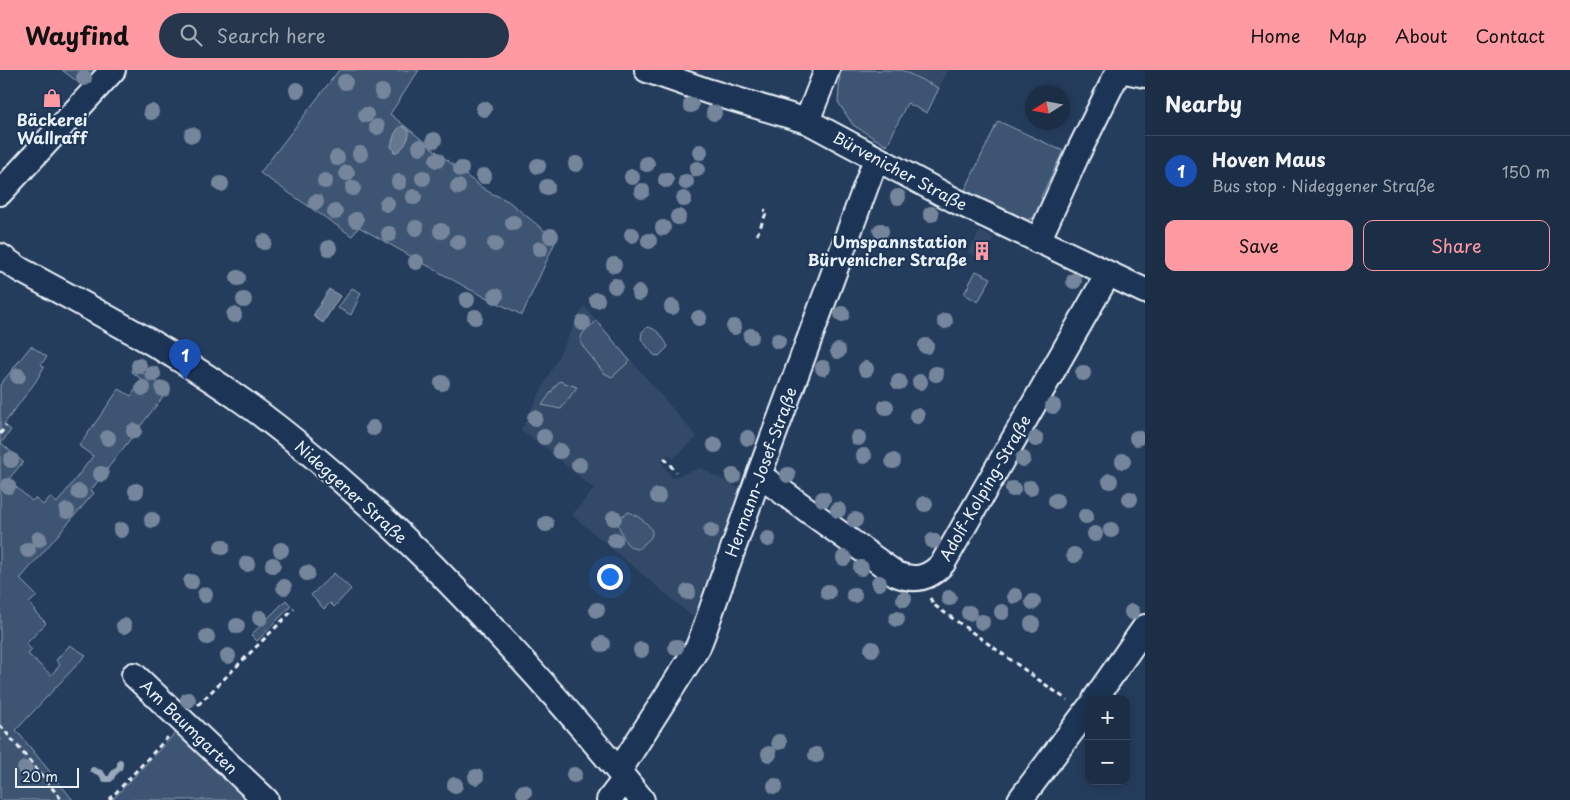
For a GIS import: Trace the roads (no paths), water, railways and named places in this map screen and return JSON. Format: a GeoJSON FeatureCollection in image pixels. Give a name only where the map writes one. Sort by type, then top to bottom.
{"type":"FeatureCollection","features":[{"type":"Feature","properties":{"kind":"street"},"geometry":{"type":"LineString","coordinates":[[0,193],[113,70]]}},
{"type":"Feature","properties":{"kind":"street","name":"Bürvenicher Straße"},"geometry":{"type":"LineString","coordinates":[[647,70],[707,91],[807,121],[956,201],[1145,291]]}},
{"type":"Feature","properties":{"kind":"street"},"geometry":{"type":"LineString","coordinates":[[807,121],[827,70]]}},
{"type":"Feature","properties":{"kind":"street"},"geometry":{"type":"LineString","coordinates":[[1038,241],[1077,155],[1119,70],[1145,75]]}},
{"type":"Feature","properties":{"kind":"street","name":"Hermann-Josef-Straße"},"geometry":{"type":"LineString","coordinates":[[609,800],[698,647],[759,475],[876,159]]}},
{"type":"Feature","properties":{"kind":"street","name":"Nideggener Straße"},"geometry":{"type":"LineString","coordinates":[[0,256],[12,265],[192,368],[242,401],[309,452],[404,538],[492,626],[539,677],[642,800]]}},
{"type":"Feature","properties":{"kind":"street","name":"Adolf-Kolping-Straße"},"geometry":{"type":"LineString","coordinates":[[759,475],[896,574],[918,579],[930,574],[943,563],[1108,274]]}},
{"type":"Feature","properties":{"kind":"street"},"geometry":{"type":"LineString","coordinates":[[1098,695],[1145,627]]}},
{"type":"Feature","properties":{"kind":"street","name":"Am Baumgarten"},"geometry":{"type":"LineString","coordinates":[[134,675],[266,800]]}},
{"type":"Feature","properties":{"kind":"street"},"geometry":{"type":"LineString","coordinates":[[1020,800],[1085,713]]}},
{"type":"Feature","properties":{"kind":"waterway"},"geometry":{"type":"LineString","coordinates":[[93,770],[101,773],[105,779],[110,779],[119,768],[120,762]]}},
{"type":"Feature","properties":{"kind":"place","name":"Bäckerei Wallraff"},"geometry":{"type":"Point","coordinates":[52,98]}},
{"type":"Feature","properties":{"kind":"place","name":"Umspannstation Bürvenicher Straße"},"geometry":{"type":"Point","coordinates":[982,251]}},
{"type":"Feature","properties":{"kind":"place","name":"Hoven Maus"},"geometry":{"type":"Point","coordinates":[185,380]}}]}
